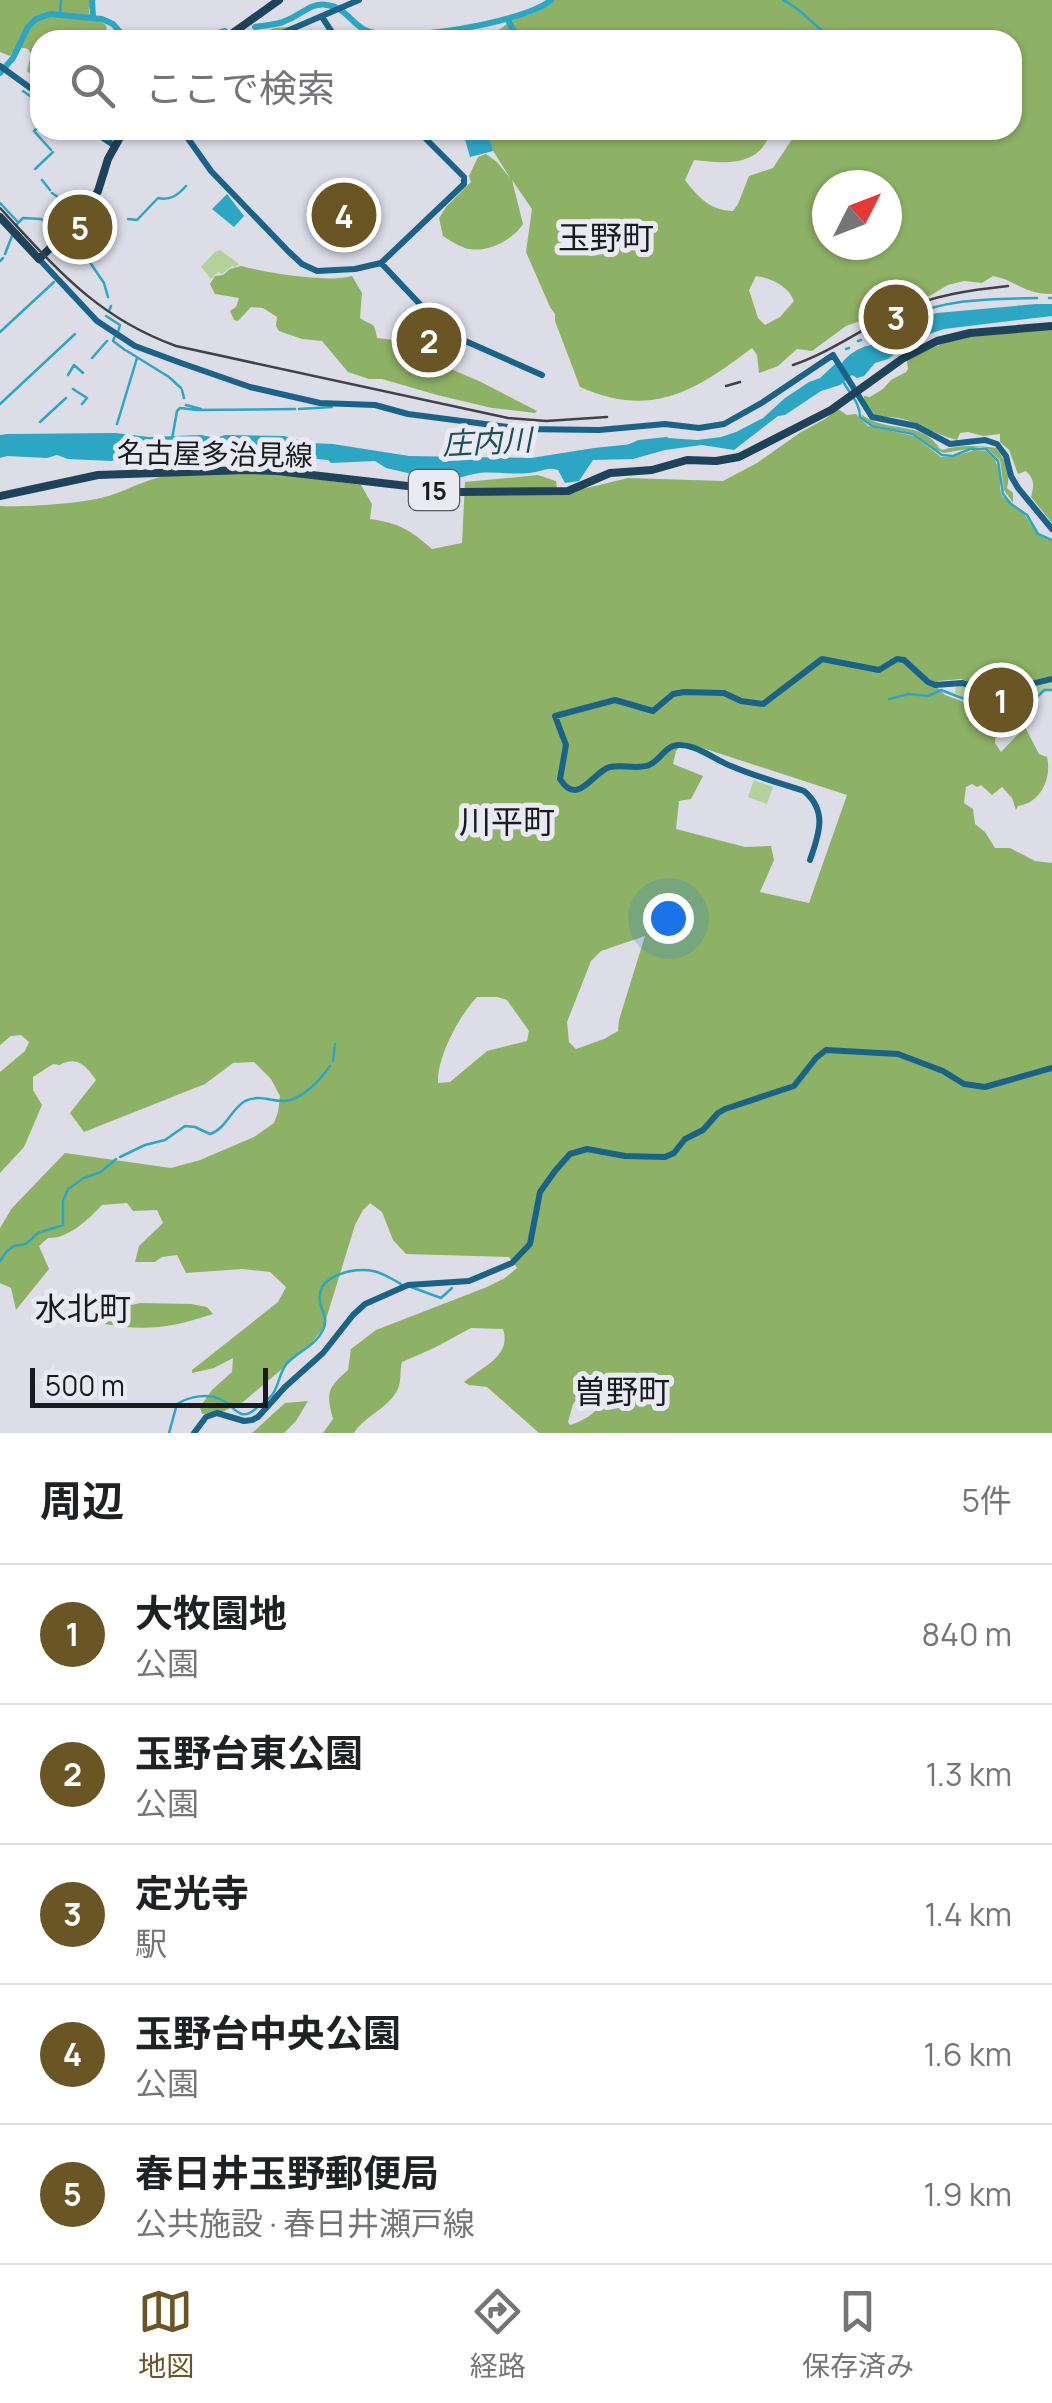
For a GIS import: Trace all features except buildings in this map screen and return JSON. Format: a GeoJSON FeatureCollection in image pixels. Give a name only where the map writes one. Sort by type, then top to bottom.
{"type":"FeatureCollection","features":[{"type":"Feature","properties":{"kind":"main road"},"geometry":{"type":"LineString","coordinates":[[238,30],[278,0]]}},
{"type":"Feature","properties":{"kind":"main road"},"geometry":{"type":"LineString","coordinates":[[289,30],[359,0]]}},
{"type":"Feature","properties":{"kind":"main road"},"geometry":{"type":"LineString","coordinates":[[322,16],[331,30]]}},
{"type":"Feature","properties":{"kind":"main road"},"geometry":{"type":"LineString","coordinates":[[0,66],[30,88]]}},
{"type":"Feature","properties":{"kind":"main road"},"geometry":{"type":"LineString","coordinates":[[106,140],[115,146]]}},
{"type":"Feature","properties":{"kind":"main road"},"geometry":{"type":"LineString","coordinates":[[38,259],[86,213],[118,140]]}},
{"type":"Feature","properties":{"kind":"main road"},"geometry":{"type":"LineString","coordinates":[[189,140],[211,171],[302,264],[317,271],[334,272],[381,263],[464,184],[464,176],[427,140]]}},
{"type":"Feature","properties":{"kind":"main road"},"geometry":{"type":"LineString","coordinates":[[0,217],[97,322],[135,346],[269,392],[328,404],[375,405],[419,416],[533,430],[665,424],[707,427],[733,420],[834,355],[854,393],[876,419],[916,426],[950,444],[985,440],[998,444],[1015,484],[1052,530]]}},
{"type":"Feature","properties":{"kind":"main road"},"geometry":{"type":"LineString","coordinates":[[381,263],[448,332],[542,375]]}},
{"type":"Feature","properties":{"kind":"main road","name":"名古屋多治見線"},"geometry":{"type":"LineString","coordinates":[[0,496],[98,475],[246,470],[462,492],[568,491],[610,472],[739,457],[831,410],[902,359],[946,338],[1052,326]]}},
{"type":"Feature","properties":{"kind":"main road"},"geometry":{"type":"LineString","coordinates":[[810,860],[820,818],[812,798],[804,791],[732,767],[683,745],[674,746],[644,766],[612,766],[588,785],[568,788],[560,778],[566,745],[555,716],[615,700],[653,711],[673,694],[684,692],[724,694],[762,704],[815,662],[827,659],[879,670],[897,659],[904,660],[935,685],[962,683],[984,689],[1010,689],[1052,679]]}},
{"type":"Feature","properties":{"kind":"main road"},"geometry":{"type":"LineString","coordinates":[[194,1433],[206,1418],[217,1413],[244,1421],[258,1416],[323,1353],[365,1304],[408,1286],[468,1281],[512,1263],[530,1244],[540,1192],[570,1154],[587,1149],[625,1156],[665,1157],[674,1153],[685,1139],[703,1130],[718,1112],[794,1086],[826,1050],[898,1054],[975,1087],[1052,1068]]}},
{"type":"Feature","properties":{"kind":"green space"},"geometry":{"type":"Polygon","coordinates":[[[0,0],[96,0],[89,14],[106,25],[107,30],[30,30],[30,52],[23,48],[10,56],[0,52],[0,0]]]}},
{"type":"Feature","properties":{"kind":"green space"},"geometry":{"type":"Polygon","coordinates":[[[553,0],[1052,0],[1052,294],[1034,292],[993,276],[982,283],[964,281],[846,326],[812,351],[797,349],[778,366],[759,373],[752,348],[711,377],[672,396],[629,400],[580,387],[555,314],[526,252],[532,209],[512,180],[523,224],[512,236],[489,248],[473,249],[443,236],[439,218],[471,182],[469,176],[478,157],[486,154],[510,178],[490,140],[767,140],[755,155],[746,159],[694,160],[685,180],[706,202],[733,211],[749,176],[773,168],[791,140],[1022,140],[1022,30],[499,30],[553,0]],[[756,276],[749,290],[758,318],[765,325],[780,317],[794,301],[778,284],[756,276]]]}},
{"type":"Feature","properties":{"kind":"green space"},"geometry":{"type":"Polygon","coordinates":[[[343,200],[373,230],[342,242],[320,240],[311,231],[343,200]]]}},
{"type":"Feature","properties":{"kind":"green space"},"geometry":{"type":"Polygon","coordinates":[[[220,250],[239,264],[211,279],[201,267],[220,250]]]}},
{"type":"Feature","properties":{"kind":"green space"},"geometry":{"type":"Polygon","coordinates":[[[241,266],[313,278],[352,276],[362,293],[360,318],[374,326],[377,338],[394,340],[422,325],[418,344],[437,363],[537,411],[492,408],[348,372],[322,341],[279,331],[277,317],[263,308],[251,307],[238,321],[234,320],[230,311],[239,298],[215,294],[210,284],[215,276],[241,266]]]}},
{"type":"Feature","properties":{"kind":"green space"},"geometry":{"type":"Polygon","coordinates":[[[1052,329],[1052,523],[1031,497],[1031,477],[1026,471],[1018,474],[1009,450],[1000,442],[1000,434],[960,433],[957,440],[910,422],[878,417],[864,399],[906,372],[907,361],[942,344],[977,335],[1052,329]]]}},
{"type":"Feature","properties":{"kind":"green space"},"geometry":{"type":"Polygon","coordinates":[[[838,409],[847,415],[856,414],[868,426],[914,436],[941,457],[986,451],[1000,472],[1002,496],[1024,514],[1039,536],[1052,541],[1052,678],[1012,688],[984,687],[961,679],[938,681],[936,686],[945,695],[994,713],[995,719],[1004,722],[1003,729],[996,731],[995,743],[1001,752],[1025,727],[1039,754],[1047,757],[1048,773],[1039,795],[1016,810],[1002,787],[992,795],[981,785],[972,784],[966,787],[964,803],[973,809],[975,824],[995,848],[1010,848],[1035,861],[1052,863],[1052,1433],[539,1433],[487,1387],[464,1382],[494,1360],[505,1338],[503,1329],[471,1328],[402,1362],[395,1394],[354,1433],[323,1433],[333,1419],[330,1392],[348,1370],[351,1349],[376,1330],[487,1287],[517,1268],[509,1257],[406,1254],[393,1240],[382,1212],[370,1203],[355,1225],[323,1329],[308,1347],[243,1402],[220,1413],[202,1414],[200,1407],[232,1372],[233,1358],[214,1368],[192,1370],[278,1302],[286,1287],[270,1272],[242,1269],[186,1273],[177,1255],[155,1262],[135,1262],[139,1246],[163,1223],[157,1210],[133,1211],[127,1203],[102,1205],[70,1232],[48,1238],[39,1246],[49,1269],[16,1310],[11,1288],[0,1283],[0,1228],[12,1208],[65,1153],[171,1168],[254,1137],[274,1123],[280,1096],[271,1079],[254,1062],[233,1063],[205,1084],[84,1132],[70,1113],[96,1080],[76,1062],[53,1064],[33,1077],[33,1090],[42,1105],[24,1147],[0,1173],[0,1072],[25,1051],[29,1042],[21,1035],[11,1036],[0,1045],[0,506],[90,500],[158,478],[191,473],[289,476],[361,485],[372,504],[370,519],[404,528],[432,549],[462,543],[465,482],[538,475],[556,481],[558,495],[628,478],[723,481],[838,409]],[[684,742],[676,751],[673,764],[703,776],[691,799],[679,801],[676,829],[745,847],[771,846],[774,860],[760,892],[809,903],[847,795],[684,742]],[[645,936],[601,951],[591,961],[567,1022],[569,1042],[576,1049],[618,1031],[645,936]],[[477,997],[445,1049],[438,1083],[450,1082],[487,1051],[527,1041],[529,1031],[507,1000],[477,997]],[[598,1374],[573,1404],[570,1425],[591,1415],[600,1405],[609,1383],[605,1376],[598,1374]]]}},
{"type":"Feature","properties":{"kind":"green space"},"geometry":{"type":"Polygon","coordinates":[[[861,414],[881,424],[923,434],[943,450],[969,446],[996,448],[1006,466],[1007,488],[1013,493],[1013,503],[1004,490],[1000,460],[987,448],[944,453],[914,433],[873,425],[861,414]]]}},
{"type":"Feature","properties":{"kind":"green space"},"geometry":{"type":"Polygon","coordinates":[[[1052,682],[1052,690],[1017,711],[989,708],[955,693],[956,685],[985,690],[1052,682]]]}},
{"type":"Feature","properties":{"kind":"green space"},"geometry":{"type":"Polygon","coordinates":[[[754,780],[773,787],[767,804],[748,797],[754,780]]]}},
{"type":"Feature","properties":{"kind":"green space"},"geometry":{"type":"Polygon","coordinates":[[[141,1303],[191,1304],[207,1307],[213,1314],[160,1327],[105,1324],[105,1314],[141,1303]]]}},
{"type":"Feature","properties":{"kind":"green space"},"geometry":{"type":"Polygon","coordinates":[[[308,1401],[284,1433],[252,1433],[285,1403],[308,1401]]]}},
{"type":"Feature","properties":{"kind":"water"},"geometry":{"type":"Polygon","coordinates":[[[465,140],[490,140],[493,151],[470,157],[465,140]]]}},
{"type":"Feature","properties":{"kind":"water"},"geometry":{"type":"Polygon","coordinates":[[[227,194],[244,216],[234,227],[212,209],[227,194]]]}},
{"type":"Feature","properties":{"kind":"water","name":"庄内川"},"geometry":{"type":"Polygon","coordinates":[[[1052,304],[1052,316],[944,329],[913,339],[888,359],[875,363],[864,376],[852,375],[778,416],[734,450],[702,445],[633,459],[593,460],[579,481],[565,483],[558,470],[552,469],[434,479],[386,468],[375,461],[331,463],[270,449],[265,453],[258,450],[189,457],[182,451],[151,458],[132,455],[111,461],[57,455],[0,458],[0,435],[7,434],[284,436],[409,456],[531,458],[668,438],[721,437],[763,418],[785,398],[857,350],[875,345],[895,330],[911,333],[918,319],[937,313],[1052,304]]]}},
{"type":"Feature","properties":{"kind":"waterway"},"geometry":{"type":"LineString","coordinates":[[60,13],[61,0]]}},
{"type":"Feature","properties":{"kind":"waterway"},"geometry":{"type":"LineString","coordinates":[[92,0],[93,17]]}},
{"type":"Feature","properties":{"kind":"waterway"},"geometry":{"type":"LineString","coordinates":[[453,30],[516,16],[551,0]]}},
{"type":"Feature","properties":{"kind":"waterway"},"geometry":{"type":"LineString","coordinates":[[783,0],[821,30]]}},
{"type":"Feature","properties":{"kind":"waterway"},"geometry":{"type":"LineString","coordinates":[[255,27],[282,22],[321,5],[339,9],[365,30]]}},
{"type":"Feature","properties":{"kind":"waterway"},"geometry":{"type":"LineString","coordinates":[[0,73],[36,19],[50,14],[102,19],[118,30]]}},
{"type":"Feature","properties":{"kind":"waterway"},"geometry":{"type":"LineString","coordinates":[[508,20],[513,30]]}},
{"type":"Feature","properties":{"kind":"waterway"},"geometry":{"type":"LineString","coordinates":[[23,91],[30,96]]}},
{"type":"Feature","properties":{"kind":"waterway"},"geometry":{"type":"LineString","coordinates":[[42,140],[51,150]]}},
{"type":"Feature","properties":{"kind":"waterway"},"geometry":{"type":"LineString","coordinates":[[35,169],[53,152]]}},
{"type":"Feature","properties":{"kind":"waterway"},"geometry":{"type":"LineString","coordinates":[[42,180],[50,190]]}},
{"type":"Feature","properties":{"kind":"waterway"},"geometry":{"type":"LineString","coordinates":[[128,219],[137,220],[158,198],[174,197],[186,186]]}},
{"type":"Feature","properties":{"kind":"waterway"},"geometry":{"type":"LineString","coordinates":[[52,193],[65,202],[66,214]]}},
{"type":"Feature","properties":{"kind":"waterway"},"geometry":{"type":"LineString","coordinates":[[0,203],[17,221]]}},
{"type":"Feature","properties":{"kind":"waterway"},"geometry":{"type":"LineString","coordinates":[[17,224],[23,218],[41,219],[65,228]]}},
{"type":"Feature","properties":{"kind":"waterway"},"geometry":{"type":"LineString","coordinates":[[72,231],[84,254]]}},
{"type":"Feature","properties":{"kind":"waterway"},"geometry":{"type":"LineString","coordinates":[[5,254],[12,236]]}},
{"type":"Feature","properties":{"kind":"waterway"},"geometry":{"type":"LineString","coordinates":[[0,261],[3,258]]}},
{"type":"Feature","properties":{"kind":"waterway"},"geometry":{"type":"LineString","coordinates":[[87,258],[104,283],[108,297]]}},
{"type":"Feature","properties":{"kind":"waterway"},"geometry":{"type":"LineString","coordinates":[[0,332],[54,282]]}},
{"type":"Feature","properties":{"kind":"waterway"},"geometry":{"type":"LineString","coordinates":[[902,319],[951,303],[1037,298]]}},
{"type":"Feature","properties":{"kind":"waterway"},"geometry":{"type":"LineString","coordinates":[[109,311],[111,306]]}},
{"type":"Feature","properties":{"kind":"waterway"},"geometry":{"type":"LineString","coordinates":[[106,316],[120,325],[118,332]]}},
{"type":"Feature","properties":{"kind":"waterway"},"geometry":{"type":"LineString","coordinates":[[887,327],[899,320]]}},
{"type":"Feature","properties":{"kind":"waterway"},"geometry":{"type":"LineString","coordinates":[[880,330],[884,329]]}},
{"type":"Feature","properties":{"kind":"waterway"},"geometry":{"type":"LineString","coordinates":[[0,404],[75,334]]}},
{"type":"Feature","properties":{"kind":"waterway"},"geometry":{"type":"LineString","coordinates":[[115,336],[113,341],[125,350]]}},
{"type":"Feature","properties":{"kind":"waterway"},"geometry":{"type":"LineString","coordinates":[[92,358],[107,341]]}},
{"type":"Feature","properties":{"kind":"waterway"},"geometry":{"type":"LineString","coordinates":[[127,351],[169,377]]}},
{"type":"Feature","properties":{"kind":"waterway"},"geometry":{"type":"LineString","coordinates":[[117,424],[137,358]]}},
{"type":"Feature","properties":{"kind":"waterway"},"geometry":{"type":"LineString","coordinates":[[68,375],[74,365],[83,373]]}},
{"type":"Feature","properties":{"kind":"waterway"},"geometry":{"type":"LineString","coordinates":[[170,378],[181,388]]}},
{"type":"Feature","properties":{"kind":"waterway"},"geometry":{"type":"LineString","coordinates":[[842,379],[860,417],[872,426],[913,434],[942,455],[986,449],[998,461],[1003,494],[1027,515],[1038,534],[1052,540]]}},
{"type":"Feature","properties":{"kind":"waterway"},"geometry":{"type":"LineString","coordinates":[[73,389],[87,398],[82,404]]}},
{"type":"Feature","properties":{"kind":"waterway"},"geometry":{"type":"LineString","coordinates":[[182,390],[184,398]]}},
{"type":"Feature","properties":{"kind":"waterway"},"geometry":{"type":"LineString","coordinates":[[40,422],[66,398]]}},
{"type":"Feature","properties":{"kind":"waterway"},"geometry":{"type":"LineString","coordinates":[[186,405],[201,409]]}},
{"type":"Feature","properties":{"kind":"waterway"},"geometry":{"type":"LineString","coordinates":[[299,409],[332,407]]}},
{"type":"Feature","properties":{"kind":"waterway"},"geometry":{"type":"LineString","coordinates":[[172,439],[180,408],[295,409]]}},
{"type":"Feature","properties":{"kind":"waterway","name":"庄内川"},"geometry":{"type":"LineString","coordinates":[[630,447],[666,440]]}},
{"type":"Feature","properties":{"kind":"waterway"},"geometry":{"type":"LineString","coordinates":[[889,699],[909,694],[928,696],[941,690],[1006,715],[1025,710],[1044,690],[1052,690]]}},
{"type":"Feature","properties":{"kind":"waterway"},"geometry":{"type":"LineString","coordinates":[[333,1061],[335,1044]]}},
{"type":"Feature","properties":{"kind":"waterway"},"geometry":{"type":"LineString","coordinates":[[120,1157],[165,1140],[185,1126],[210,1134],[250,1099],[285,1101],[298,1097],[330,1066]]}},
{"type":"Feature","properties":{"kind":"waterway"},"geometry":{"type":"LineString","coordinates":[[0,1261],[14,1246],[63,1225],[63,1201],[68,1189],[101,1172],[116,1159]]}},
{"type":"Feature","properties":{"kind":"waterway"},"geometry":{"type":"LineString","coordinates":[[169,1433],[177,1404],[188,1399],[217,1398],[245,1414],[270,1397],[286,1365],[323,1330],[320,1292],[330,1279],[365,1270],[401,1284]]}},
{"type":"Feature","properties":{"kind":"waterway"},"geometry":{"type":"LineString","coordinates":[[411,1287],[441,1298],[452,1288]]}},
{"type":"Feature","properties":{"kind":"railway"},"geometry":{"type":"LineString","coordinates":[[0,208],[79,289],[123,321],[176,346],[508,418],[546,421],[607,417]]}},
{"type":"Feature","properties":{"kind":"railway"},"geometry":{"type":"LineString","coordinates":[[793,365],[912,305],[1008,286]]}},
{"type":"Feature","properties":{"kind":"railway"},"geometry":{"type":"LineString","coordinates":[[726,386],[740,382]]}},
{"type":"Feature","properties":{"kind":"place","name":"玉野台中央公園"},"geometry":{"type":"Point","coordinates":[344,215]}},
{"type":"Feature","properties":{"kind":"place","name":"春日井玉野郵便局"},"geometry":{"type":"Point","coordinates":[80,227]}},
{"type":"Feature","properties":{"kind":"place","name":"定光寺"},"geometry":{"type":"Point","coordinates":[896,317]}},
{"type":"Feature","properties":{"kind":"place","name":"玉野台東公園"},"geometry":{"type":"Point","coordinates":[429,340]}},
{"type":"Feature","properties":{"kind":"place","name":"大牧園地"},"geometry":{"type":"Point","coordinates":[1001,700]}},
{"type":"Feature","properties":{"kind":"district","name":"玉野町"},"geometry":{"type":"Point","coordinates":[606,237]}},
{"type":"Feature","properties":{"kind":"district","name":"川平町"},"geometry":{"type":"Point","coordinates":[507,821]}},
{"type":"Feature","properties":{"kind":"district","name":"水北町"},"geometry":{"type":"Point","coordinates":[83,1308]}},
{"type":"Feature","properties":{"kind":"district","name":"曽野町"},"geometry":{"type":"Point","coordinates":[622,1391]}}]}
